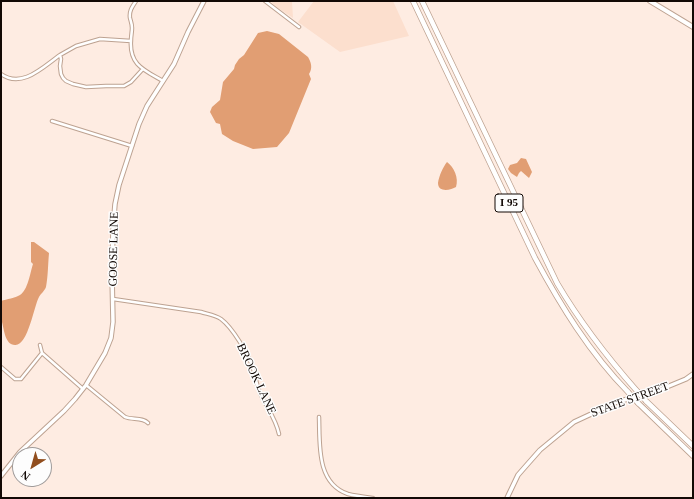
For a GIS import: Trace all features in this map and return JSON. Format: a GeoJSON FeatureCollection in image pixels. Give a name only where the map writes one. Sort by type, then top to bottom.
{"type":"FeatureCollection","features":[{"type":"Feature","properties":{"kind":"highway","name":"I 95"},"geometry":{"type":"LineString","coordinates":[[413,1],[535,258],[572,323],[615,379],[693,458]]}},
{"type":"Feature","properties":{"kind":"highway","name":"I 95"},"geometry":{"type":"LineString","coordinates":[[422,1],[557,283],[593,339],[646,401],[693,445]]}},
{"type":"Feature","properties":{"kind":"main road"},"geometry":{"type":"LineString","coordinates":[[650,1],[693,27]]}},
{"type":"Feature","properties":{"kind":"street"},"geometry":{"type":"LineString","coordinates":[[136,1],[130,10],[130,18],[133,26],[131,41],[132,54],[135,62],[142,70],[163,81]]}},
{"type":"Feature","properties":{"kind":"street","name":"GOOSE LANE"},"geometry":{"type":"LineString","coordinates":[[1,476],[20,452],[64,411],[83,389],[105,354],[111,338],[113,322],[112,274],[115,204],[119,185],[139,124],[147,106],[174,64],[204,1]]}},
{"type":"Feature","properties":{"kind":"street"},"geometry":{"type":"LineString","coordinates":[[265,1],[299,27]]}},
{"type":"Feature","properties":{"kind":"street"},"geometry":{"type":"LineString","coordinates":[[1,74],[12,79],[27,77],[34,74],[60,55],[76,46],[100,40],[131,41]]}},
{"type":"Feature","properties":{"kind":"street"},"geometry":{"type":"LineString","coordinates":[[60,55],[61,74],[63,78],[73,84],[86,87],[124,86],[131,82],[142,70]]}},
{"type":"Feature","properties":{"kind":"street"},"geometry":{"type":"LineString","coordinates":[[52,121],[132,146]]}},
{"type":"Feature","properties":{"kind":"street","name":"BROOK LANE"},"geometry":{"type":"LineString","coordinates":[[113,299],[184,309],[211,315],[221,320],[234,333],[243,348],[252,367],[262,397],[276,424],[279,434]]}},
{"type":"Feature","properties":{"kind":"street"},"geometry":{"type":"LineString","coordinates":[[40,345],[42,353],[83,389]]}},
{"type":"Feature","properties":{"kind":"street"},"geometry":{"type":"LineString","coordinates":[[1,367],[15,379],[21,379],[42,353]]}},
{"type":"Feature","properties":{"kind":"street","name":"STATE STREET"},"geometry":{"type":"LineString","coordinates":[[507,498],[518,475],[525,467],[540,450],[574,422],[617,402],[657,391],[686,379],[693,374]]}},
{"type":"Feature","properties":{"kind":"street"},"geometry":{"type":"LineString","coordinates":[[86,385],[125,417],[146,420],[148,423]]}},
{"type":"Feature","properties":{"kind":"street"},"geometry":{"type":"LineString","coordinates":[[319,417],[322,462],[328,479],[338,488],[349,494],[373,498]]}},
{"type":"Feature","properties":{"kind":"shaded area"},"geometry":{"type":"Polygon","coordinates":[[[270,1],[292,1],[293,18],[278,8],[270,1]]]}},
{"type":"Feature","properties":{"kind":"shaded area"},"geometry":{"type":"Polygon","coordinates":[[[314,1],[393,1],[409,36],[340,52],[298,22],[314,1]]]}},
{"type":"Feature","properties":{"kind":"shaded area"},"geometry":{"type":"Polygon","coordinates":[[[267,31],[279,34],[308,57],[311,65],[309,74],[311,79],[289,133],[277,147],[253,149],[233,141],[222,134],[220,124],[216,123],[210,112],[212,107],[220,100],[223,82],[234,69],[239,59],[244,55],[258,33],[267,31]]]}},
{"type":"Feature","properties":{"kind":"shaded area"},"geometry":{"type":"Polygon","coordinates":[[[521,158],[526,159],[532,172],[529,178],[521,171],[517,177],[508,169],[510,165],[517,163],[521,158]]]}},
{"type":"Feature","properties":{"kind":"shaded area"},"geometry":{"type":"Polygon","coordinates":[[[447,162],[455,173],[457,184],[456,187],[445,190],[440,188],[438,183],[441,172],[447,162]]]}},
{"type":"Feature","properties":{"kind":"shaded area"},"geometry":{"type":"Polygon","coordinates":[[[31,242],[34,242],[49,253],[47,283],[37,302],[24,339],[20,344],[15,345],[7,340],[1,321],[1,301],[23,293],[33,264],[31,262],[31,242]]]}}]}
